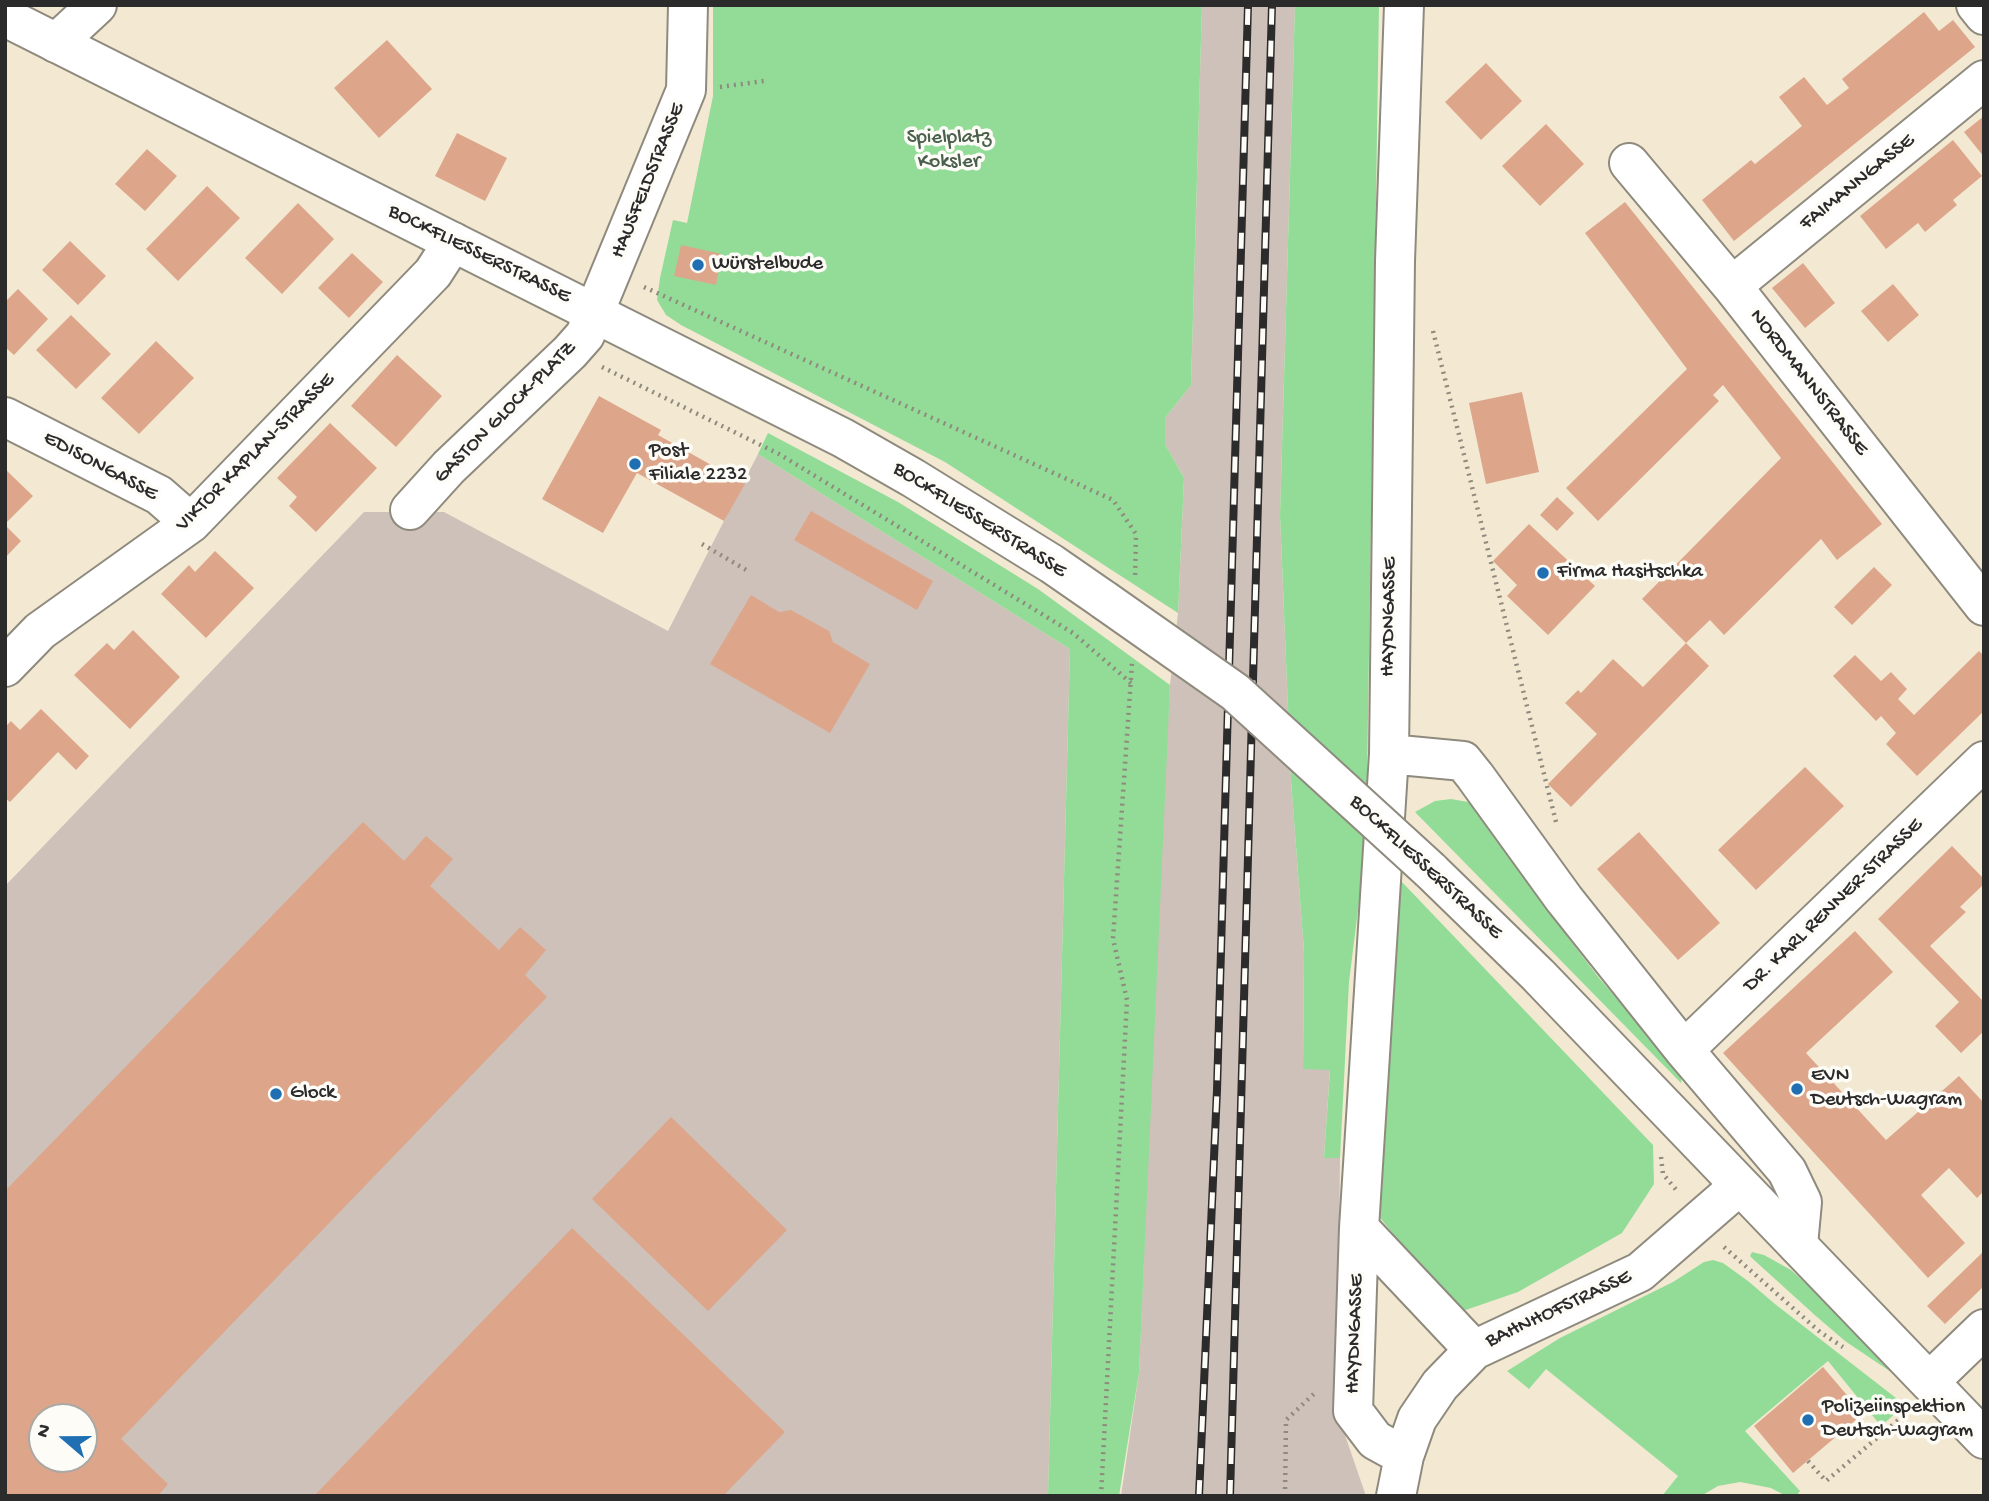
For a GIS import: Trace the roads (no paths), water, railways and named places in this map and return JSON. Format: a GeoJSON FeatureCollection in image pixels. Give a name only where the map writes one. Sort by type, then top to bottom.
{"type":"FeatureCollection","features":[{"type":"Feature","properties":{"kind":"street"},"geometry":{"type":"LineString","coordinates":[[56,43],[97,5]]}},
{"type":"Feature","properties":{"kind":"street","name":"HAUSFELDSTRASSE"},"geometry":{"type":"LineString","coordinates":[[594,312],[686,90],[688,5]]}},
{"type":"Feature","properties":{"kind":"street","name":"HAYDNGASSE"},"geometry":{"type":"LineString","coordinates":[[1404,5],[1395,261],[1389,754],[1359,1228],[1353,1411],[1375,1440],[1404,1456]]}},
{"type":"Feature","properties":{"kind":"street"},"geometry":{"type":"LineString","coordinates":[[1976,5],[1984,15]]}},
{"type":"Feature","properties":{"kind":"street","name":"BOCKFLIESSERSTRASSE"},"geometry":{"type":"LineString","coordinates":[[5,17],[842,438],[1029,550],[1119,594],[1235,692],[1430,870],[1538,975],[1984,1439]]}},
{"type":"Feature","properties":{"kind":"street","name":"FAIMANNGASSE"},"geometry":{"type":"LineString","coordinates":[[1731,286],[1984,80]]}},
{"type":"Feature","properties":{"kind":"street","name":"NORDMANNSTRASSE"},"geometry":{"type":"LineString","coordinates":[[1629,163],[1731,286],[1984,606]]}},
{"type":"Feature","properties":{"kind":"street","name":"VIKTOR KAPLAN-STRASSE"},"geometry":{"type":"LineString","coordinates":[[5,667],[40,631],[191,523],[433,274],[453,242]]}},
{"type":"Feature","properties":{"kind":"street","name":"GASTON GLOCK-PLATZ"},"geometry":{"type":"LineString","coordinates":[[410,510],[449,467],[570,352],[585,335],[594,312]]}},
{"type":"Feature","properties":{"kind":"street","name":"EDISONGASSE"},"geometry":{"type":"LineString","coordinates":[[5,417],[159,495],[191,523]]}},
{"type":"Feature","properties":{"kind":"street"},"geometry":{"type":"LineString","coordinates":[[1389,754],[1463,761],[1564,899],[1684,1050],[1787,1171],[1802,1202],[1798,1245]]}},
{"type":"Feature","properties":{"kind":"street","name":"DR. KARL RENNER-STRASSE"},"geometry":{"type":"LineString","coordinates":[[1684,1050],[1984,761]]}},
{"type":"Feature","properties":{"kind":"street","name":"BAHNHOFSTRASSE"},"geometry":{"type":"LineString","coordinates":[[1396,1496],[1404,1456],[1417,1419],[1440,1385],[1474,1350],[1640,1272],[1739,1186]]}},
{"type":"Feature","properties":{"kind":"street","name":"HAYDNGASSE"},"geometry":{"type":"LineString","coordinates":[[1359,1228],[1474,1350]]}},
{"type":"Feature","properties":{"kind":"street"},"geometry":{"type":"LineString","coordinates":[[1933,1384],[1984,1329]]}},
{"type":"Feature","properties":{"kind":"railway"},"geometry":{"type":"LineString","coordinates":[[1199,1496],[1217,1090],[1248,5]]}},
{"type":"Feature","properties":{"kind":"railway"},"geometry":{"type":"LineString","coordinates":[[1230,1496],[1272,5]]}},
{"type":"Feature","properties":{"kind":"place","name":"Würstelbude"},"geometry":{"type":"Point","coordinates":[698,265]}},
{"type":"Feature","properties":{"kind":"place","name":"Post Filiale 2232"},"geometry":{"type":"Point","coordinates":[635,464]}},
{"type":"Feature","properties":{"kind":"place","name":"Firma Hasitschka"},"geometry":{"type":"Point","coordinates":[1543,573]}},
{"type":"Feature","properties":{"kind":"place","name":"EVN Deutsch-Wagram"},"geometry":{"type":"Point","coordinates":[1797,1089]}},
{"type":"Feature","properties":{"kind":"place","name":"Glock"},"geometry":{"type":"Point","coordinates":[276,1094]}},
{"type":"Feature","properties":{"kind":"place","name":"Polizeiinspektion Deutsch-Wagram"},"geometry":{"type":"Point","coordinates":[1808,1420]}},
{"type":"Feature","properties":{"kind":"park label","name":"Spielplatz Koksler"},"geometry":{"type":"Point","coordinates":[949,151]}}]}
